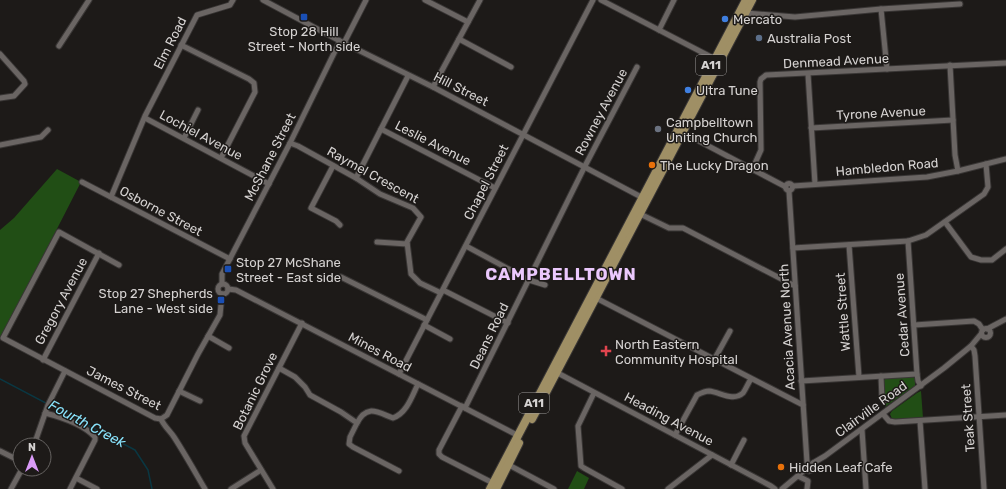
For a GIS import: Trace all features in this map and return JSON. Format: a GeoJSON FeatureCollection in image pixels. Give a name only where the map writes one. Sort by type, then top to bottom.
{"type":"FeatureCollection","features":[{"type":"Feature","properties":{"kind":"main road","name":"A11"},"geometry":{"type":"LineString","coordinates":[[493,487],[680,131],[746,0]]}},
{"type":"Feature","properties":{"kind":"main road","name":"A11"},"geometry":{"type":"LineString","coordinates":[[717,59],[746,13],[752,0]]}},
{"type":"Feature","properties":{"kind":"street"},"geometry":{"type":"LineString","coordinates":[[59,46],[89,0]]}},
{"type":"Feature","properties":{"kind":"street","name":"Elm Road"},"geometry":{"type":"LineString","coordinates":[[110,197],[145,118],[197,15],[230,5],[233,0]]}},
{"type":"Feature","properties":{"kind":"street","name":"Hill Street"},"geometry":{"type":"LineString","coordinates":[[263,0],[645,198]]}},
{"type":"Feature","properties":{"kind":"street","name":"McShane Street"},"geometry":{"type":"LineString","coordinates":[[222,284],[222,274],[342,42],[366,0]]}},
{"type":"Feature","properties":{"kind":"street"},"geometry":{"type":"LineString","coordinates":[[425,0],[468,22]]}},
{"type":"Feature","properties":{"kind":"street"},"geometry":{"type":"LineString","coordinates":[[433,87],[480,0]]}},
{"type":"Feature","properties":{"kind":"street","name":"Chapel Street"},"geometry":{"type":"LineString","coordinates":[[399,374],[593,0]]}},
{"type":"Feature","properties":{"kind":"street"},"geometry":{"type":"LineString","coordinates":[[601,0],[717,59]]}},
{"type":"Feature","properties":{"kind":"street"},"geometry":{"type":"LineString","coordinates":[[659,30],[674,0]]}},
{"type":"Feature","properties":{"kind":"street"},"geometry":{"type":"LineString","coordinates":[[920,0],[921,6]]}},
{"type":"Feature","properties":{"kind":"street"},"geometry":{"type":"LineString","coordinates":[[746,13],[795,16],[960,4]]}},
{"type":"Feature","properties":{"kind":"street"},"geometry":{"type":"LineString","coordinates":[[880,9],[887,69]]}},
{"type":"Feature","properties":{"kind":"street"},"geometry":{"type":"LineString","coordinates":[[459,39],[511,67]]}},
{"type":"Feature","properties":{"kind":"street"},"geometry":{"type":"LineString","coordinates":[[181,45],[249,79],[254,83],[255,92],[221,158]]}},
{"type":"Feature","properties":{"kind":"street"},"geometry":{"type":"LineString","coordinates":[[0,54],[25,84],[14,96],[1,96]]}},
{"type":"Feature","properties":{"kind":"street","name":"Denmead Avenue"},"geometry":{"type":"LineString","coordinates":[[752,170],[761,150],[761,79],[766,75],[1006,63]]}},
{"type":"Feature","properties":{"kind":"street"},"geometry":{"type":"LineString","coordinates":[[950,65],[955,155],[958,171]]}},
{"type":"Feature","properties":{"kind":"street","name":"Rowney Avenue"},"geometry":{"type":"LineString","coordinates":[[585,166],[636,67]]}},
{"type":"Feature","properties":{"kind":"street"},"geometry":{"type":"LineString","coordinates":[[808,74],[815,184]]}},
{"type":"Feature","properties":{"kind":"street"},"geometry":{"type":"LineString","coordinates":[[356,178],[408,76]]}},
{"type":"Feature","properties":{"kind":"street"},"geometry":{"type":"LineString","coordinates":[[184,138],[198,110]]}},
{"type":"Feature","properties":{"kind":"street","name":"Lochiel Avenue"},"geometry":{"type":"LineString","coordinates":[[145,118],[269,184]]}},
{"type":"Feature","properties":{"kind":"street","name":"Tyrone Avenue"},"geometry":{"type":"LineString","coordinates":[[811,128],[953,120]]}},
{"type":"Feature","properties":{"kind":"street","name":"Leslie Avenue"},"geometry":{"type":"LineString","coordinates":[[382,129],[495,188]]}},
{"type":"Feature","properties":{"kind":"street"},"geometry":{"type":"LineString","coordinates":[[0,145],[42,137],[48,130]]}},
{"type":"Feature","properties":{"kind":"street"},"geometry":{"type":"LineString","coordinates":[[680,131],[789,188]]}},
{"type":"Feature","properties":{"kind":"street","name":"Raymel Crescent"},"geometry":{"type":"LineString","coordinates":[[290,143],[356,178],[380,194],[414,208],[421,217],[407,244]]}},
{"type":"Feature","properties":{"kind":"street","name":"Hambledon Road"},"geometry":{"type":"LineString","coordinates":[[789,188],[815,184],[920,178],[958,171],[1006,159]]}},
{"type":"Feature","properties":{"kind":"street"},"geometry":{"type":"LineString","coordinates":[[793,248],[908,242],[926,234],[945,222],[984,194],[988,187],[986,164]]}},
{"type":"Feature","properties":{"kind":"street"},"geometry":{"type":"LineString","coordinates":[[334,166],[311,208],[336,221],[340,225]]}},
{"type":"Feature","properties":{"kind":"street","name":"Deans Road"},"geometry":{"type":"LineString","coordinates":[[493,487],[442,457],[439,454],[440,450],[508,323],[585,166]]}},
{"type":"Feature","properties":{"kind":"street","name":"Osborne Street"},"geometry":{"type":"LineString","coordinates":[[82,182],[230,259]]}},
{"type":"Feature","properties":{"kind":"street","name":"Acacia Avenue North"},"geometry":{"type":"LineString","coordinates":[[789,188],[802,405],[807,462]]}},
{"type":"Feature","properties":{"kind":"street"},"geometry":{"type":"LineString","coordinates":[[637,213],[669,228],[683,228],[795,286]]}},
{"type":"Feature","properties":{"kind":"street"},"geometry":{"type":"LineString","coordinates":[[945,222],[970,257],[981,260],[992,260],[1006,249]]}},
{"type":"Feature","properties":{"kind":"street","name":"James Street"},"geometry":{"type":"LineString","coordinates":[[99,253],[59,232],[3,338],[155,418],[161,419],[174,437],[205,489]]}},
{"type":"Feature","properties":{"kind":"street"},"geometry":{"type":"LineString","coordinates":[[377,242],[407,244],[411,274],[420,283],[508,323]]}},
{"type":"Feature","properties":{"kind":"street","name":"Cedar Avenue"},"geometry":{"type":"LineString","coordinates":[[908,242],[917,374],[918,381],[921,386]]}},
{"type":"Feature","properties":{"kind":"street","name":"Wattle Street"},"geometry":{"type":"LineString","coordinates":[[849,245],[859,377]]}},
{"type":"Feature","properties":{"kind":"street"},"geometry":{"type":"LineString","coordinates":[[466,246],[529,280],[545,284]]}},
{"type":"Feature","properties":{"kind":"street"},"geometry":{"type":"LineString","coordinates":[[99,253],[119,264]]}},
{"type":"Feature","properties":{"kind":"street","name":"Gregory Avenue"},"geometry":{"type":"LineString","coordinates":[[43,360],[99,253]]}},
{"type":"Feature","properties":{"kind":"street"},"geometry":{"type":"LineString","coordinates":[[341,277],[425,323],[450,339]]}},
{"type":"Feature","properties":{"kind":"street"},"geometry":{"type":"LineString","coordinates":[[222,284],[226,285],[228,289],[227,292],[222,294],[217,290],[222,284]]}},
{"type":"Feature","properties":{"kind":"street","name":"Mines Road"},"geometry":{"type":"LineString","coordinates":[[228,289],[236,290],[302,323],[519,436]]}},
{"type":"Feature","properties":{"kind":"street"},"geometry":{"type":"LineString","coordinates":[[161,419],[167,415],[220,315],[222,294]]}},
{"type":"Feature","properties":{"kind":"street"},"geometry":{"type":"LineString","coordinates":[[593,297],[802,405]]}},
{"type":"Feature","properties":{"kind":"street","name":"Clairville Road"},"geometry":{"type":"LineString","coordinates":[[813,463],[826,456],[921,386],[972,347],[979,341],[985,332],[1006,320]]}},
{"type":"Feature","properties":{"kind":"street"},"geometry":{"type":"LineString","coordinates":[[914,325],[972,321],[977,323],[985,332]]}},
{"type":"Feature","properties":{"kind":"street","name":"Botanic Grove"},"geometry":{"type":"LineString","coordinates":[[273,489],[245,443],[244,436],[302,323]]}},
{"type":"Feature","properties":{"kind":"street","name":"Clairville Road"},"geometry":{"type":"LineString","coordinates":[[985,332],[1006,324]]}},
{"type":"Feature","properties":{"kind":"street"},"geometry":{"type":"LineString","coordinates":[[714,360],[730,331]]}},
{"type":"Feature","properties":{"kind":"street"},"geometry":{"type":"LineString","coordinates":[[208,336],[229,348]]}},
{"type":"Feature","properties":{"kind":"street","name":"Teak Street"},"geometry":{"type":"LineString","coordinates":[[972,347],[975,356],[984,489]]}},
{"type":"Feature","properties":{"kind":"street"},"geometry":{"type":"LineString","coordinates":[[279,368],[295,377],[305,387],[310,395],[341,412],[357,423]]}},
{"type":"Feature","properties":{"kind":"street"},"geometry":{"type":"LineString","coordinates":[[37,437],[49,403],[65,371]]}},
{"type":"Feature","properties":{"kind":"street","name":"Heading Avenue"},"geometry":{"type":"LineString","coordinates":[[554,371],[775,489]]}},
{"type":"Feature","properties":{"kind":"street"},"geometry":{"type":"LineString","coordinates":[[801,381],[917,374]]}},
{"type":"Feature","properties":{"kind":"street"},"geometry":{"type":"LineString","coordinates":[[881,376],[882,399],[884,401]]}},
{"type":"Feature","properties":{"kind":"street"},"geometry":{"type":"LineString","coordinates":[[675,435],[697,395],[709,391],[729,397],[736,397],[743,392],[750,379]]}},
{"type":"Feature","properties":{"kind":"street"},"geometry":{"type":"LineString","coordinates":[[399,471],[353,447],[349,444],[350,437],[361,414],[366,411],[374,411],[394,418],[400,416],[406,408],[418,384]]}},
{"type":"Feature","properties":{"kind":"street"},"geometry":{"type":"LineString","coordinates":[[179,391],[200,401]]}},
{"type":"Feature","properties":{"kind":"street"},"geometry":{"type":"LineString","coordinates":[[594,393],[578,426],[581,466],[622,489]]}},
{"type":"Feature","properties":{"kind":"street"},"geometry":{"type":"LineString","coordinates":[[45,413],[62,418],[84,429],[95,437],[95,440],[70,489]]}},
{"type":"Feature","properties":{"kind":"street"},"geometry":{"type":"LineString","coordinates":[[883,414],[888,420],[893,422],[1006,415]]}},
{"type":"Feature","properties":{"kind":"street"},"geometry":{"type":"LineString","coordinates":[[920,421],[925,489]]}},
{"type":"Feature","properties":{"kind":"street"},"geometry":{"type":"LineString","coordinates":[[862,430],[866,489]]}},
{"type":"Feature","properties":{"kind":"street"},"geometry":{"type":"LineString","coordinates":[[731,465],[744,440]]}},
{"type":"Feature","properties":{"kind":"street"},"geometry":{"type":"LineString","coordinates":[[0,451],[12,457]]}},
{"type":"Feature","properties":{"kind":"street"},"geometry":{"type":"LineString","coordinates":[[668,489],[712,455]]}},
{"type":"Feature","properties":{"kind":"street"},"geometry":{"type":"LineString","coordinates":[[810,461],[813,463],[814,466],[812,470],[809,471],[806,469],[805,464],[807,462],[810,461]]}},
{"type":"Feature","properties":{"kind":"street"},"geometry":{"type":"LineString","coordinates":[[506,464],[554,489]]}},
{"type":"Feature","properties":{"kind":"street"},"geometry":{"type":"LineString","coordinates":[[782,489],[806,469]]}},
{"type":"Feature","properties":{"kind":"street"},"geometry":{"type":"LineString","coordinates":[[231,489],[261,470]]}},
{"type":"Feature","properties":{"kind":"street"},"geometry":{"type":"LineString","coordinates":[[798,476],[807,480],[807,489]]}},
{"type":"Feature","properties":{"kind":"street"},"geometry":{"type":"LineString","coordinates":[[12,489],[18,477]]}},
{"type":"Feature","properties":{"kind":"street"},"geometry":{"type":"LineString","coordinates":[[76,478],[97,489]]}},
{"type":"Feature","properties":{"kind":"green space"},"geometry":{"type":"Polygon","coordinates":[[[57,169],[81,182],[0,340],[0,230],[14,218],[57,169]]]}},
{"type":"Feature","properties":{"kind":"green space"},"geometry":{"type":"Polygon","coordinates":[[[911,376],[915,378],[915,386],[885,407],[887,398],[884,395],[884,380],[886,378],[911,376]]]}},
{"type":"Feature","properties":{"kind":"green space"},"geometry":{"type":"Polygon","coordinates":[[[921,391],[923,418],[892,419],[890,414],[892,411],[921,391]]]}},
{"type":"Feature","properties":{"kind":"green space"},"geometry":{"type":"Polygon","coordinates":[[[577,471],[589,478],[584,489],[568,489],[577,471]]]}},
{"type":"Feature","properties":{"kind":"waterway","name":"Fourth Creek"},"geometry":{"type":"LineString","coordinates":[[0,379],[135,450],[148,470],[152,489]]}},
{"type":"Feature","properties":{"kind":"place","name":"Stop 28 Hill Street - North side"},"geometry":{"type":"Point","coordinates":[304,17]}},
{"type":"Feature","properties":{"kind":"place","name":"Mercato"},"geometry":{"type":"Point","coordinates":[725,19]}},
{"type":"Feature","properties":{"kind":"place","name":"Australia Post"},"geometry":{"type":"Point","coordinates":[759,38]}},
{"type":"Feature","properties":{"kind":"place","name":"Ultra Tune"},"geometry":{"type":"Point","coordinates":[688,90]}},
{"type":"Feature","properties":{"kind":"place","name":"Campbelltown Uniting Church"},"geometry":{"type":"Point","coordinates":[658,129]}},
{"type":"Feature","properties":{"kind":"place","name":"The Lucky Dragon"},"geometry":{"type":"Point","coordinates":[652,165]}},
{"type":"Feature","properties":{"kind":"place","name":"Stop 27 McShane Street - East side"},"geometry":{"type":"Point","coordinates":[228,269]}},
{"type":"Feature","properties":{"kind":"place","name":"Stop 27 Shepherds Lane - West side"},"geometry":{"type":"Point","coordinates":[221,300]}},
{"type":"Feature","properties":{"kind":"place","name":"North Eastern Community Hospital"},"geometry":{"type":"Point","coordinates":[606,351]}},
{"type":"Feature","properties":{"kind":"place","name":"Hidden Leaf Cafe"},"geometry":{"type":"Point","coordinates":[781,467]}},
{"type":"Feature","properties":{"kind":"district","name":"CAMPBELLTOWN"},"geometry":{"type":"Point","coordinates":[561,274]}}]}
